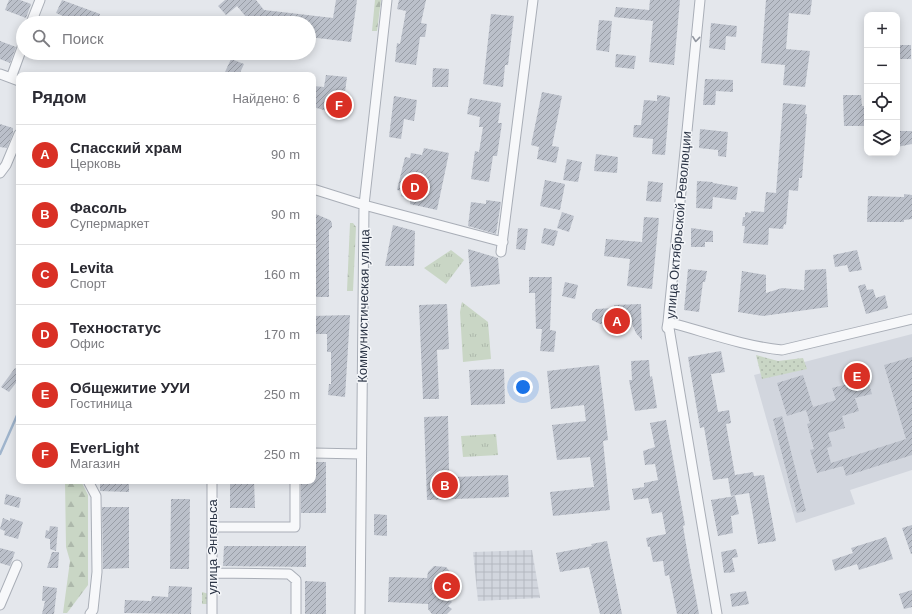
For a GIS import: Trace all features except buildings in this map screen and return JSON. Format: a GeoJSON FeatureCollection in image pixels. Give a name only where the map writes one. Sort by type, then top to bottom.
{"type":"FeatureCollection","features":[{"type":"Feature","properties":{"kind":"street"},"geometry":{"type":"LineString","coordinates":[[34,16],[40,0]]}},
{"type":"Feature","properties":{"kind":"street","name":"Коммунистическая улица"},"geometry":{"type":"LineString","coordinates":[[360,614],[364,205],[387,0]]}},
{"type":"Feature","properties":{"kind":"street"},"geometry":{"type":"LineString","coordinates":[[501,252],[533,0]]}},
{"type":"Feature","properties":{"kind":"street","name":"улица Октябрьской Революции"},"geometry":{"type":"LineString","coordinates":[[700,0],[668,322],[718,614]]}},
{"type":"Feature","properties":{"kind":"street"},"geometry":{"type":"LineString","coordinates":[[17,72],[20,60]]}},
{"type":"Feature","properties":{"kind":"street"},"geometry":{"type":"LineString","coordinates":[[0,74],[15,79]]}},
{"type":"Feature","properties":{"kind":"street"},"geometry":{"type":"LineString","coordinates":[[0,173],[6,165],[16,141]]}},
{"type":"Feature","properties":{"kind":"street"},"geometry":{"type":"LineString","coordinates":[[316,190],[364,205],[503,242]]}},
{"type":"Feature","properties":{"kind":"street"},"geometry":{"type":"LineString","coordinates":[[712,614],[665,337],[668,322],[747,344],[782,350],[912,319]]}},
{"type":"Feature","properties":{"kind":"street"},"geometry":{"type":"LineString","coordinates":[[316,453],[361,454]]}},
{"type":"Feature","properties":{"kind":"street"},"geometry":{"type":"LineString","coordinates":[[90,484],[96,496],[97,572],[94,610],[90,614]]}},
{"type":"Feature","properties":{"kind":"street","name":"улица Энгельса"},"geometry":{"type":"LineString","coordinates":[[212,484],[212,614]]}},
{"type":"Feature","properties":{"kind":"street"},"geometry":{"type":"LineString","coordinates":[[212,526],[295,527],[295,484]]}},
{"type":"Feature","properties":{"kind":"street"},"geometry":{"type":"LineString","coordinates":[[0,606],[18,565]]}},
{"type":"Feature","properties":{"kind":"street"},"geometry":{"type":"LineString","coordinates":[[212,573],[289,574],[296,580],[296,614]]}},
{"type":"Feature","properties":{"kind":"shaded area"},"geometry":{"type":"Polygon","coordinates":[[[912,334],[912,470],[850,490],[855,504],[796,523],[754,375],[912,334]]]}},
{"type":"Feature","properties":{"kind":"shaded area"},"geometry":{"type":"Polygon","coordinates":[[[532,550],[540,598],[478,601],[473,552],[532,550]]]}},
{"type":"Feature","properties":{"kind":"green space"},"geometry":{"type":"Polygon","coordinates":[[[375,0],[381,0],[377,31],[372,31],[375,0]]]}},
{"type":"Feature","properties":{"kind":"green space"},"geometry":{"type":"Polygon","coordinates":[[[350,223],[353,223],[356,227],[353,291],[347,291],[350,223]]]}},
{"type":"Feature","properties":{"kind":"green space"},"geometry":{"type":"Polygon","coordinates":[[[451,250],[464,260],[446,284],[424,268],[451,250]]]}},
{"type":"Feature","properties":{"kind":"green space"},"geometry":{"type":"Polygon","coordinates":[[[462,302],[488,322],[491,359],[463,362],[460,312],[462,302]]]}},
{"type":"Feature","properties":{"kind":"green space"},"geometry":{"type":"Polygon","coordinates":[[[756,355],[778,361],[803,358],[807,369],[762,379],[756,355]]]}},
{"type":"Feature","properties":{"kind":"green space"},"geometry":{"type":"Polygon","coordinates":[[[496,434],[498,455],[463,457],[461,436],[496,434]]]}},
{"type":"Feature","properties":{"kind":"green space"},"geometry":{"type":"Polygon","coordinates":[[[65,484],[82,484],[88,495],[88,585],[67,613],[63,613],[70,561],[66,547],[65,484]]]}},
{"type":"Feature","properties":{"kind":"green space"},"geometry":{"type":"Polygon","coordinates":[[[202,592],[209,594],[208,604],[202,604],[202,592]]]}},
{"type":"Feature","properties":{"kind":"waterway"},"geometry":{"type":"LineString","coordinates":[[0,454],[16,418]]}},
{"type":"Feature","properties":{"kind":"place","name":"EverLight"},"geometry":{"type":"Point","coordinates":[339,105]}},
{"type":"Feature","properties":{"kind":"place","name":"Техностатус"},"geometry":{"type":"Point","coordinates":[415,187]}},
{"type":"Feature","properties":{"kind":"place","name":"Спасский храм"},"geometry":{"type":"Point","coordinates":[617,321]}},
{"type":"Feature","properties":{"kind":"place","name":"Общежитие УУИ"},"geometry":{"type":"Point","coordinates":[857,376]}},
{"type":"Feature","properties":{"kind":"place","name":"Фасоль"},"geometry":{"type":"Point","coordinates":[445,485]}},
{"type":"Feature","properties":{"kind":"place","name":"Levita"},"geometry":{"type":"Point","coordinates":[447,586]}}]}
